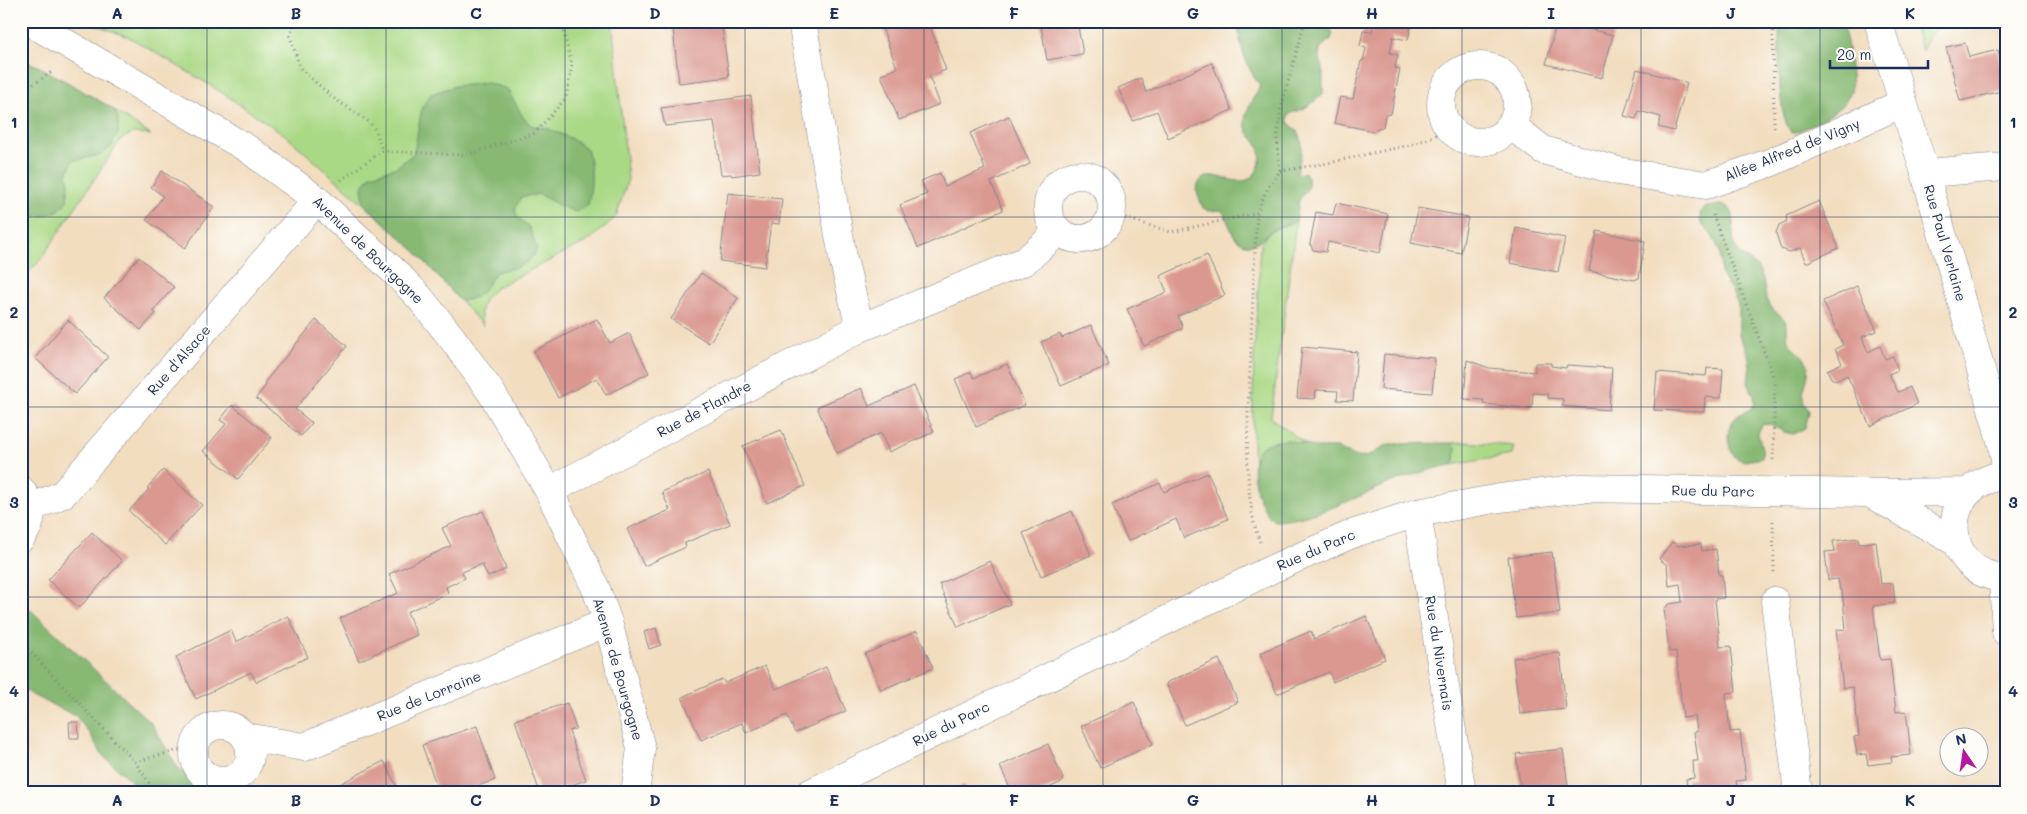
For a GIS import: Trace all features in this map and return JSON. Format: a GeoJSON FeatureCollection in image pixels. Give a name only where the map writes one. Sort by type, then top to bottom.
{"type":"FeatureCollection","features":[{"type":"Feature","properties":{"kind":"street","name":"Avenue de Bourgogne"},"geometry":{"type":"LineString","coordinates":[[28,21],[248,149],[317,200],[385,262],[420,298],[491,392],[549,490],[596,589],[608,622],[640,748],[635,793]]}},
{"type":"Feature","properties":{"kind":"street"},"geometry":{"type":"LineString","coordinates":[[802,21],[843,258],[860,328]]}},
{"type":"Feature","properties":{"kind":"street","name":"Rue Paul Verlaine"},"geometry":{"type":"LineString","coordinates":[[1878,21],[1925,173],[2002,444],[2006,466]]}},
{"type":"Feature","properties":{"kind":"street"},"geometry":{"type":"LineString","coordinates":[[1476,65],[1489,66],[1506,76],[1516,93],[1516,113],[1511,125],[1504,134],[1489,141],[1478,142],[1458,136],[1450,129],[1440,110],[1442,90],[1455,72],[1476,65]]}},
{"type":"Feature","properties":{"kind":"street","name":"Allée Alfred de Vigny"},"geometry":{"type":"LineString","coordinates":[[1511,125],[1543,150],[1618,171],[1706,185],[1772,162],[1903,104]]}},
{"type":"Feature","properties":{"kind":"street"},"geometry":{"type":"LineString","coordinates":[[1925,173],[2006,167]]}},
{"type":"Feature","properties":{"kind":"street"},"geometry":{"type":"LineString","coordinates":[[1075,175],[1085,175],[1104,184],[1112,204],[1111,214],[1107,224],[1090,237],[1079,239],[1068,237],[1052,223],[1048,214],[1049,198],[1056,184],[1075,175]]}},
{"type":"Feature","properties":{"kind":"street","name":"Rue d'Alsace"},"geometry":{"type":"LineString","coordinates":[[26,499],[63,494],[317,200]]}},
{"type":"Feature","properties":{"kind":"street","name":"Rue de Flandre"},"geometry":{"type":"LineString","coordinates":[[549,490],[860,328],[1025,261],[1059,231]]}},
{"type":"Feature","properties":{"kind":"street"},"geometry":{"type":"LineString","coordinates":[[2006,475],[1992,476],[1979,482],[1967,492],[1958,507],[1954,524],[1956,542],[1963,556],[1974,568],[1988,575],[2005,578],[2006,632]]}},
{"type":"Feature","properties":{"kind":"street","name":"Rue du Parc"},"geometry":{"type":"LineString","coordinates":[[810,793],[1272,569],[1352,534],[1417,513],[1500,498],[1582,488],[1772,492],[1967,492]]}},
{"type":"Feature","properties":{"kind":"street","name":"Rue du Parc"},"geometry":{"type":"LineString","coordinates":[[1869,493],[1956,542]]}},
{"type":"Feature","properties":{"kind":"street"},"geometry":{"type":"LineString","coordinates":[[21,538],[28,529],[31,520],[26,499]]}},
{"type":"Feature","properties":{"kind":"street","name":"Rue du Nivernais"},"geometry":{"type":"LineString","coordinates":[[1417,513],[1462,793]]}},
{"type":"Feature","properties":{"kind":"street"},"geometry":{"type":"LineString","coordinates":[[1775,601],[1798,793]]}},
{"type":"Feature","properties":{"kind":"street","name":"Rue de Lorraine"},"geometry":{"type":"LineString","coordinates":[[246,737],[304,747],[608,622]]}},
{"type":"Feature","properties":{"kind":"street"},"geometry":{"type":"LineString","coordinates":[[218,724],[234,726],[246,737],[250,759],[240,775],[223,782],[207,778],[195,764],[194,746],[202,731],[218,724]]}},
{"type":"Feature","properties":{"kind":"path"},"geometry":{"type":"LineString","coordinates":[[295,21],[290,36],[300,68],[332,97],[370,122],[376,130],[382,151]]}},
{"type":"Feature","properties":{"kind":"path"},"geometry":{"type":"LineString","coordinates":[[317,200],[348,173],[382,151],[466,155],[535,133],[566,98],[572,65],[561,21]]}},
{"type":"Feature","properties":{"kind":"path"},"geometry":{"type":"LineString","coordinates":[[1772,162],[1774,140],[1773,21]]}},
{"type":"Feature","properties":{"kind":"path"},"geometry":{"type":"LineString","coordinates":[[1272,569],[1254,527],[1248,468],[1248,409],[1257,213],[1267,189],[1280,171],[1277,139],[1282,108],[1304,22]]}},
{"type":"Feature","properties":{"kind":"path"},"geometry":{"type":"LineString","coordinates":[[1280,171],[1328,163],[1414,144],[1450,129]]}},
{"type":"Feature","properties":{"kind":"path"},"geometry":{"type":"LineString","coordinates":[[1706,185],[1711,209],[1774,381],[1772,492],[1775,601]]}},
{"type":"Feature","properties":{"kind":"path"},"geometry":{"type":"LineString","coordinates":[[1111,214],[1171,232],[1257,213]]}},
{"type":"Feature","properties":{"kind":"path"},"geometry":{"type":"LineString","coordinates":[[21,642],[135,762],[156,793]]}},
{"type":"Feature","properties":{"kind":"path"},"geometry":{"type":"LineString","coordinates":[[135,762],[194,746]]}},
{"type":"Feature","properties":{"kind":"green space"},"geometry":{"type":"Polygon","coordinates":[[[85,21],[612,21],[628,179],[616,217],[588,241],[497,287],[482,304],[481,320],[483,326],[418,253],[285,135],[215,88],[129,37],[85,21]]]}},
{"type":"Feature","properties":{"kind":"green space"},"geometry":{"type":"Polygon","coordinates":[[[1239,21],[1329,21],[1329,28],[1333,33],[1331,39],[1321,47],[1319,55],[1323,68],[1323,94],[1308,106],[1288,116],[1288,122],[1299,135],[1302,146],[1297,174],[1305,172],[1308,176],[1308,188],[1299,200],[1296,222],[1276,229],[1259,241],[1250,244],[1241,242],[1236,238],[1221,210],[1209,211],[1203,208],[1196,190],[1200,181],[1206,177],[1214,176],[1239,181],[1247,180],[1254,175],[1259,165],[1260,150],[1248,133],[1245,121],[1247,111],[1260,85],[1251,71],[1241,46],[1239,21]]]}},
{"type":"Feature","properties":{"kind":"green space"},"geometry":{"type":"Polygon","coordinates":[[[1779,21],[1840,21],[1846,40],[1852,83],[1848,98],[1836,111],[1819,122],[1792,133],[1783,112],[1781,97],[1779,21]]]}},
{"type":"Feature","properties":{"kind":"green space"},"geometry":{"type":"Polygon","coordinates":[[[1915,21],[1965,21],[1943,26],[1933,32],[1922,51],[1915,28],[1915,21]]]}},
{"type":"Feature","properties":{"kind":"green space"},"geometry":{"type":"Polygon","coordinates":[[[21,59],[71,84],[151,135],[134,133],[121,139],[39,262],[21,278],[21,59]]]}},
{"type":"Feature","properties":{"kind":"green space"},"geometry":{"type":"Polygon","coordinates":[[[21,59],[44,69],[114,110],[118,119],[118,133],[111,147],[100,155],[72,161],[67,175],[69,183],[67,201],[58,211],[46,215],[21,217],[21,59]]]}},
{"type":"Feature","properties":{"kind":"green space"},"geometry":{"type":"Polygon","coordinates":[[[488,83],[507,89],[523,117],[532,126],[547,128],[570,138],[587,149],[591,170],[590,191],[588,205],[576,212],[560,206],[539,194],[521,197],[515,209],[517,217],[529,227],[537,249],[534,255],[520,266],[496,272],[482,292],[473,298],[460,301],[417,253],[364,204],[362,187],[371,175],[397,167],[414,153],[422,107],[431,94],[455,86],[488,83]]]}},
{"type":"Feature","properties":{"kind":"green space"},"geometry":{"type":"Polygon","coordinates":[[[1720,205],[1731,210],[1734,221],[1733,240],[1735,246],[1740,254],[1759,270],[1763,278],[1765,295],[1769,305],[1786,322],[1788,341],[1806,361],[1808,366],[1808,375],[1803,394],[1803,401],[1809,412],[1805,428],[1793,434],[1784,432],[1768,423],[1763,424],[1758,432],[1762,458],[1745,461],[1736,458],[1730,448],[1728,436],[1734,420],[1755,404],[1754,395],[1748,383],[1750,365],[1748,354],[1739,335],[1739,308],[1731,289],[1721,274],[1720,254],[1716,243],[1711,234],[1701,224],[1700,217],[1701,211],[1707,207],[1720,205]]]}},
{"type":"Feature","properties":{"kind":"green space"},"geometry":{"type":"Polygon","coordinates":[[[1296,222],[1271,418],[1307,445],[1287,440],[1255,457],[1254,470],[1254,374],[1260,248],[1263,240],[1269,233],[1296,222]]]}},
{"type":"Feature","properties":{"kind":"green space"},"geometry":{"type":"Polygon","coordinates":[[[1287,440],[1317,448],[1338,448],[1343,452],[1358,457],[1372,454],[1390,444],[1452,443],[1456,447],[1455,461],[1451,465],[1395,481],[1320,512],[1304,517],[1274,521],[1263,508],[1259,498],[1253,468],[1258,451],[1261,448],[1271,442],[1287,440]]]}},
{"type":"Feature","properties":{"kind":"green space"},"geometry":{"type":"Polygon","coordinates":[[[1464,442],[1514,446],[1512,455],[1451,465],[1455,461],[1456,448],[1452,443],[1464,442]]]}},
{"type":"Feature","properties":{"kind":"green space"},"geometry":{"type":"Polygon","coordinates":[[[21,601],[152,724],[176,765],[195,786],[196,793],[141,793],[129,779],[103,756],[90,734],[76,716],[34,696],[21,687],[21,601]]]}},
{"type":"Feature","properties":{"kind":"building"},"geometry":{"type":"Polygon","coordinates":[[[672,21],[721,21],[729,77],[679,83],[672,21]]]}},
{"type":"Feature","properties":{"kind":"building"},"geometry":{"type":"Polygon","coordinates":[[[898,21],[928,21],[946,70],[929,76],[940,104],[899,120],[881,75],[897,68],[882,27],[898,21]]]}},
{"type":"Feature","properties":{"kind":"building"},"geometry":{"type":"Polygon","coordinates":[[[1040,21],[1077,21],[1083,54],[1047,60],[1040,21]]]}},
{"type":"Feature","properties":{"kind":"building"},"geometry":{"type":"Polygon","coordinates":[[[1374,21],[1412,21],[1408,40],[1393,37],[1390,53],[1398,55],[1395,68],[1400,69],[1391,114],[1385,115],[1383,127],[1373,131],[1334,123],[1340,97],[1353,99],[1361,61],[1363,61],[1366,48],[1360,46],[1363,31],[1372,32],[1374,21]]]}},
{"type":"Feature","properties":{"kind":"building"},"geometry":{"type":"Polygon","coordinates":[[[1557,21],[1613,35],[1602,78],[1546,64],[1557,21]]]}},
{"type":"Feature","properties":{"kind":"building"},"geometry":{"type":"Polygon","coordinates":[[[1965,43],[1969,57],[1998,50],[2006,90],[1960,101],[1946,47],[1965,43]]]}},
{"type":"Feature","properties":{"kind":"building"},"geometry":{"type":"Polygon","coordinates":[[[1212,63],[1232,110],[1168,138],[1157,111],[1133,121],[1118,88],[1141,78],[1146,92],[1212,63]]]}},
{"type":"Feature","properties":{"kind":"building"},"geometry":{"type":"Polygon","coordinates":[[[1637,69],[1687,83],[1674,131],[1658,127],[1661,117],[1639,111],[1636,119],[1624,116],[1637,69]]]}},
{"type":"Feature","properties":{"kind":"building"},"geometry":{"type":"Polygon","coordinates":[[[751,96],[760,172],[732,176],[731,174],[721,175],[714,121],[665,126],[661,108],[751,96]]]}},
{"type":"Feature","properties":{"kind":"building"},"geometry":{"type":"Polygon","coordinates":[[[1009,116],[1030,164],[991,182],[1003,210],[918,248],[900,205],[927,194],[921,181],[940,173],[945,186],[985,169],[970,133],[1009,116]]]}},
{"type":"Feature","properties":{"kind":"building"},"geometry":{"type":"Polygon","coordinates":[[[162,171],[214,207],[185,248],[146,220],[163,196],[151,187],[162,171]]]}},
{"type":"Feature","properties":{"kind":"building"},"geometry":{"type":"Polygon","coordinates":[[[728,193],[782,199],[779,224],[771,223],[765,267],[720,261],[728,193]]]}},
{"type":"Feature","properties":{"kind":"building"},"geometry":{"type":"Polygon","coordinates":[[[1819,201],[1839,248],[1806,263],[1800,248],[1790,252],[1781,249],[1776,233],[1779,225],[1787,221],[1786,216],[1819,201]]]}},
{"type":"Feature","properties":{"kind":"building"},"geometry":{"type":"Polygon","coordinates":[[[1336,203],[1388,214],[1380,253],[1328,242],[1326,252],[1313,250],[1310,244],[1316,212],[1333,215],[1336,203]]]}},
{"type":"Feature","properties":{"kind":"building"},"geometry":{"type":"Polygon","coordinates":[[[1418,208],[1468,217],[1461,253],[1411,243],[1418,208]]]}},
{"type":"Feature","properties":{"kind":"building"},"geometry":{"type":"Polygon","coordinates":[[[1516,228],[1565,238],[1558,272],[1510,263],[1516,228]]]}},
{"type":"Feature","properties":{"kind":"building"},"geometry":{"type":"Polygon","coordinates":[[[1597,231],[1645,241],[1639,278],[1634,280],[1589,271],[1597,231]]]}},
{"type":"Feature","properties":{"kind":"building"},"geometry":{"type":"Polygon","coordinates":[[[1207,255],[1225,295],[1178,316],[1183,328],[1144,346],[1127,309],[1167,292],[1160,276],[1207,255]]]}},
{"type":"Feature","properties":{"kind":"building"},"geometry":{"type":"Polygon","coordinates":[[[139,257],[174,287],[153,311],[156,313],[141,330],[104,298],[139,257]]]}},
{"type":"Feature","properties":{"kind":"building"},"geometry":{"type":"Polygon","coordinates":[[[701,273],[738,298],[709,343],[671,319],[701,273]]]}},
{"type":"Feature","properties":{"kind":"building"},"geometry":{"type":"Polygon","coordinates":[[[1857,286],[1877,331],[1862,337],[1868,352],[1880,346],[1885,359],[1893,356],[1898,370],[1889,374],[1898,392],[1910,387],[1917,404],[1870,426],[1847,375],[1836,381],[1831,378],[1827,370],[1842,363],[1835,349],[1843,345],[1823,301],[1857,286]]]}},
{"type":"Feature","properties":{"kind":"building"},"geometry":{"type":"Polygon","coordinates":[[[597,319],[610,343],[629,333],[649,373],[606,395],[597,378],[558,398],[534,351],[597,319]]]}},
{"type":"Feature","properties":{"kind":"building"},"geometry":{"type":"Polygon","coordinates":[[[68,320],[108,357],[75,394],[35,358],[68,320]]]}},
{"type":"Feature","properties":{"kind":"building"},"geometry":{"type":"Polygon","coordinates":[[[316,320],[347,346],[295,409],[312,423],[301,436],[256,398],[266,385],[264,383],[316,320]]]}},
{"type":"Feature","properties":{"kind":"building"},"geometry":{"type":"Polygon","coordinates":[[[1091,325],[1109,365],[1061,386],[1041,342],[1060,334],[1062,338],[1091,325]]]}},
{"type":"Feature","properties":{"kind":"building"},"geometry":{"type":"Polygon","coordinates":[[[1302,347],[1357,352],[1353,401],[1337,400],[1338,391],[1316,390],[1315,399],[1297,398],[1302,347]]]}},
{"type":"Feature","properties":{"kind":"building"},"geometry":{"type":"Polygon","coordinates":[[[1384,354],[1435,358],[1432,393],[1381,389],[1384,354]]]}},
{"type":"Feature","properties":{"kind":"building"},"geometry":{"type":"Polygon","coordinates":[[[1467,360],[1489,368],[1535,372],[1535,363],[1551,363],[1551,366],[1566,368],[1567,365],[1612,368],[1609,410],[1562,406],[1563,399],[1548,398],[1548,394],[1533,393],[1532,408],[1483,404],[1484,400],[1464,399],[1467,360]]]}},
{"type":"Feature","properties":{"kind":"building"},"geometry":{"type":"Polygon","coordinates":[[[1007,364],[1025,405],[976,427],[955,379],[971,372],[974,378],[1007,364]]]}},
{"type":"Feature","properties":{"kind":"building"},"geometry":{"type":"Polygon","coordinates":[[[1707,368],[1723,369],[1721,398],[1705,397],[1704,412],[1654,410],[1657,372],[1706,376],[1707,368]]]}},
{"type":"Feature","properties":{"kind":"building"},"geometry":{"type":"Polygon","coordinates":[[[914,386],[934,432],[889,452],[881,433],[837,453],[817,407],[861,388],[869,406],[914,386]]]}},
{"type":"Feature","properties":{"kind":"building"},"geometry":{"type":"Polygon","coordinates":[[[232,405],[272,438],[238,479],[203,451],[226,424],[220,420],[232,405]]]}},
{"type":"Feature","properties":{"kind":"building"},"geometry":{"type":"Polygon","coordinates":[[[781,430],[805,486],[767,503],[743,446],[781,430]]]}},
{"type":"Feature","properties":{"kind":"building"},"geometry":{"type":"Polygon","coordinates":[[[163,470],[202,505],[165,545],[129,511],[163,470]]]}},
{"type":"Feature","properties":{"kind":"building"},"geometry":{"type":"Polygon","coordinates":[[[708,472],[730,524],[685,543],[686,547],[644,566],[627,529],[670,510],[662,492],[708,472]]]}},
{"type":"Feature","properties":{"kind":"building"},"geometry":{"type":"Polygon","coordinates":[[[1208,473],[1228,519],[1184,538],[1176,519],[1128,541],[1112,505],[1160,483],[1164,492],[1208,473]]]}},
{"type":"Feature","properties":{"kind":"building"},"geometry":{"type":"Polygon","coordinates":[[[483,511],[506,569],[488,577],[482,564],[462,572],[465,578],[446,587],[448,593],[407,612],[417,635],[359,661],[340,618],[398,593],[389,574],[451,546],[442,528],[483,511]]]}},
{"type":"Feature","properties":{"kind":"building"},"geometry":{"type":"Polygon","coordinates":[[[1072,511],[1091,555],[1041,576],[1023,533],[1072,511]]]}},
{"type":"Feature","properties":{"kind":"building"},"geometry":{"type":"Polygon","coordinates":[[[92,532],[122,561],[79,608],[48,580],[92,532]]]}},
{"type":"Feature","properties":{"kind":"building"},"geometry":{"type":"Polygon","coordinates":[[[1858,538],[1859,544],[1876,541],[1881,584],[1893,583],[1895,603],[1873,606],[1880,660],[1890,659],[1896,712],[1906,711],[1911,755],[1891,757],[1892,762],[1868,765],[1866,754],[1857,755],[1854,737],[1859,736],[1853,687],[1843,688],[1836,630],[1846,629],[1842,590],[1840,590],[1838,579],[1828,580],[1825,552],[1835,551],[1833,541],[1858,538]]]}},
{"type":"Feature","properties":{"kind":"building"},"geometry":{"type":"Polygon","coordinates":[[[1672,542],[1678,546],[1701,544],[1702,551],[1716,549],[1719,575],[1722,575],[1724,598],[1715,599],[1720,647],[1731,646],[1736,692],[1726,693],[1730,732],[1740,731],[1746,780],[1736,781],[1738,793],[1688,793],[1686,779],[1694,778],[1693,761],[1698,761],[1694,732],[1697,732],[1695,716],[1683,718],[1676,651],[1669,652],[1664,609],[1669,604],[1682,602],[1680,584],[1669,586],[1667,565],[1659,559],[1672,542]]]}},
{"type":"Feature","properties":{"kind":"building"},"geometry":{"type":"Polygon","coordinates":[[[1552,552],[1560,613],[1516,618],[1508,557],[1552,552]]]}},
{"type":"Feature","properties":{"kind":"building"},"geometry":{"type":"Polygon","coordinates":[[[990,561],[1010,604],[958,627],[939,584],[990,561]]]}},
{"type":"Feature","properties":{"kind":"building"},"geometry":{"type":"Polygon","coordinates":[[[288,616],[308,657],[256,682],[251,672],[196,699],[176,657],[231,630],[236,642],[288,616]]]}},
{"type":"Feature","properties":{"kind":"building"},"geometry":{"type":"Polygon","coordinates":[[[1366,616],[1385,659],[1333,682],[1329,672],[1277,694],[1260,653],[1311,631],[1314,639],[1366,616]]]}},
{"type":"Feature","properties":{"kind":"building"},"geometry":{"type":"Polygon","coordinates":[[[656,628],[661,645],[649,649],[644,632],[656,628]]]}},
{"type":"Feature","properties":{"kind":"building"},"geometry":{"type":"Polygon","coordinates":[[[917,631],[933,668],[881,690],[865,654],[917,631]]]}},
{"type":"Feature","properties":{"kind":"building"},"geometry":{"type":"Polygon","coordinates":[[[1560,653],[1566,709],[1520,714],[1513,658],[1560,653]]]}},
{"type":"Feature","properties":{"kind":"building"},"geometry":{"type":"Polygon","coordinates":[[[1219,659],[1238,702],[1185,725],[1166,683],[1219,659]]]}},
{"type":"Feature","properties":{"kind":"building"},"geometry":{"type":"Polygon","coordinates":[[[765,666],[776,689],[826,667],[846,711],[795,733],[787,715],[746,733],[742,723],[701,740],[682,697],[722,679],[725,683],[765,666]]]}},
{"type":"Feature","properties":{"kind":"building"},"geometry":{"type":"Polygon","coordinates":[[[1134,702],[1153,744],[1100,768],[1081,726],[1134,702]]]}},
{"type":"Feature","properties":{"kind":"building"},"geometry":{"type":"Polygon","coordinates":[[[567,703],[576,729],[569,731],[586,780],[549,793],[540,793],[515,720],[567,703]]]}},
{"type":"Feature","properties":{"kind":"building"},"geometry":{"type":"Polygon","coordinates":[[[69,722],[78,722],[79,738],[70,738],[69,722]]]}},
{"type":"Feature","properties":{"kind":"building"},"geometry":{"type":"Polygon","coordinates":[[[24,725],[26,756],[21,756],[21,726],[24,725]]]}},
{"type":"Feature","properties":{"kind":"building"},"geometry":{"type":"Polygon","coordinates":[[[477,726],[495,780],[457,793],[439,793],[422,745],[477,726]]]}},
{"type":"Feature","properties":{"kind":"building"},"geometry":{"type":"Polygon","coordinates":[[[1048,744],[1064,781],[1038,793],[1012,793],[1000,766],[1048,744]]]}},
{"type":"Feature","properties":{"kind":"building"},"geometry":{"type":"Polygon","coordinates":[[[1563,749],[1569,793],[1521,793],[1516,754],[1563,749]]]}},
{"type":"Feature","properties":{"kind":"building"},"geometry":{"type":"Polygon","coordinates":[[[384,761],[399,791],[396,793],[335,793],[332,788],[384,761]]]}},
{"type":"Feature","properties":{"kind":"building"},"geometry":{"type":"Polygon","coordinates":[[[964,785],[968,793],[947,793],[964,785]]]}}]}
